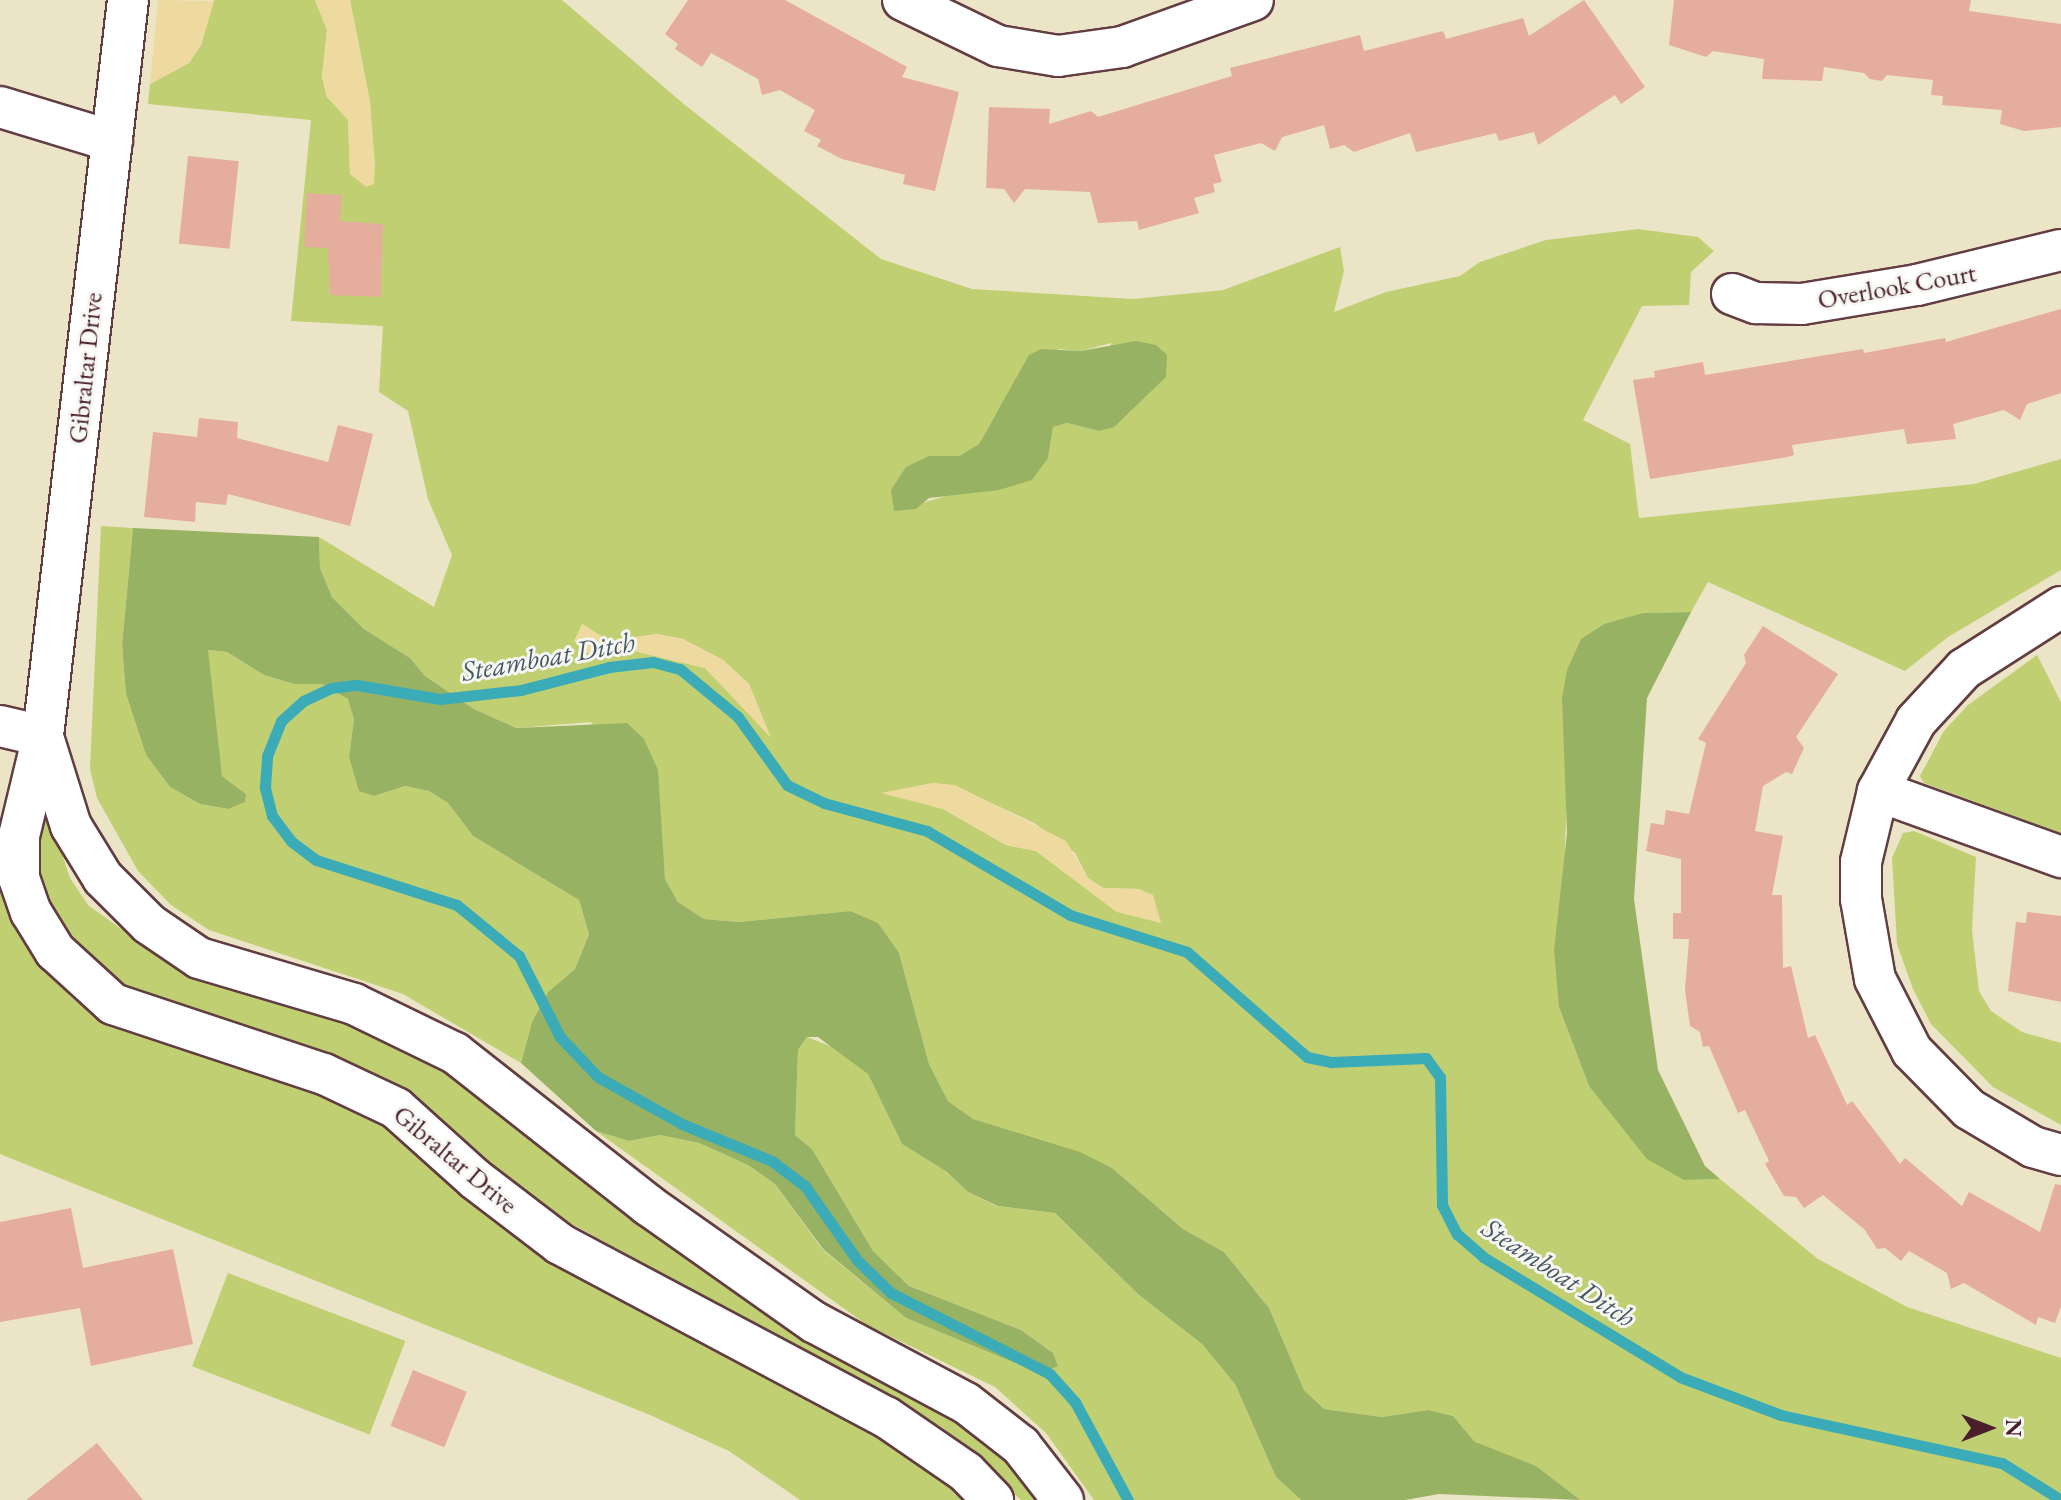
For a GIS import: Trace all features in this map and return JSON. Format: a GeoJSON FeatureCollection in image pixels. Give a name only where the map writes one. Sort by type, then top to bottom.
{"type":"FeatureCollection","features":[{"type":"Feature","properties":{"kind":"street","name":"Gibraltar Drive"},"geometry":{"type":"LineString","coordinates":[[128,0],[43,736],[19,836],[19,878],[31,912],[55,951],[86,984],[145,1018],[324,1074],[396,1108],[475,1179],[560,1244],[886,1417],[966,1472],[993,1500]]}},
{"type":"Feature","properties":{"kind":"street"},"geometry":{"type":"LineString","coordinates":[[903,0],[998,46],[1058,56],[1122,47],[1253,0]]}},
{"type":"Feature","properties":{"kind":"street"},"geometry":{"type":"LineString","coordinates":[[0,107],[112,141]]}},
{"type":"Feature","properties":{"kind":"street","name":"Overlook Court"},"geometry":{"type":"LineString","coordinates":[[1732,294],[1756,303],[1802,304],[1931,282],[2061,250]]}},
{"type":"Feature","properties":{"kind":"street"},"geometry":{"type":"LineString","coordinates":[[2061,607],[1993,647],[1940,691],[1896,753],[1878,791],[1861,862],[1865,941],[1891,1018],[1938,1083],[1969,1109],[2033,1147],[2061,1155]]}},
{"type":"Feature","properties":{"kind":"street"},"geometry":{"type":"LineString","coordinates":[[0,726],[43,736]]}},
{"type":"Feature","properties":{"kind":"street","name":"Gibraltar Drive"},"geometry":{"type":"LineString","coordinates":[[43,736],[71,826],[103,878],[149,924],[199,958],[354,1004],[455,1053],[748,1277],[851,1346],[942,1388],[976,1410],[1021,1446],[1063,1500]]}},
{"type":"Feature","properties":{"kind":"street"},"geometry":{"type":"LineString","coordinates":[[1878,791],[2061,857]]}},
{"type":"Feature","properties":{"kind":"green space"},"geometry":{"type":"Polygon","coordinates":[[[214,0],[315,0],[327,30],[322,77],[327,97],[348,119],[350,174],[374,184],[370,102],[350,0],[562,0],[685,105],[881,259],[972,289],[1133,299],[1223,290],[1340,247],[1344,271],[1334,312],[1386,292],[1460,276],[1480,262],[1546,240],[1638,229],[1698,237],[1714,251],[1691,272],[1689,305],[1642,306],[1583,420],[1630,444],[1639,518],[1974,484],[2061,459],[2061,570],[1948,637],[1905,671],[1708,582],[1691,612],[1642,613],[1567,794],[1559,1007],[1589,1086],[1684,1180],[1720,1179],[1818,1259],[1907,1307],[2061,1358],[2061,1500],[1580,1500],[1475,1442],[1453,1416],[1428,1410],[1382,1417],[1324,1409],[1304,1390],[1269,1308],[1224,1252],[1183,1229],[1112,1168],[973,1119],[948,1101],[929,1064],[899,953],[850,911],[739,922],[704,919],[678,902],[665,879],[660,831],[591,722],[516,728],[474,709],[425,676],[410,658],[364,629],[332,597],[320,568],[319,537],[434,607],[452,555],[428,499],[408,411],[379,392],[383,326],[291,321],[311,120],[148,104],[150,84],[189,63],[201,45],[214,0]],[[1111,343],[1081,351],[1058,349],[995,415],[979,444],[959,456],[929,456],[892,490],[894,511],[967,490],[999,490],[1048,458],[1053,427],[1067,423],[1099,431],[1111,343]],[[582,624],[590,655],[626,649],[705,668],[770,736],[749,684],[723,660],[683,639],[657,634],[609,641],[582,624]],[[933,783],[885,793],[943,809],[1006,845],[1036,851],[1117,912],[1139,889],[1103,888],[1088,878],[1075,853],[1034,823],[955,786],[933,783]]]}},
{"type":"Feature","properties":{"kind":"green space"},"geometry":{"type":"Polygon","coordinates":[[[1136,341],[1156,345],[1167,355],[1166,377],[1114,427],[1099,431],[1067,423],[1053,427],[1048,458],[1032,480],[999,490],[929,498],[916,509],[894,511],[891,490],[906,467],[929,456],[959,456],[979,444],[1029,355],[1041,349],[1081,351],[1136,341]]]}},
{"type":"Feature","properties":{"kind":"green space"},"geometry":{"type":"Polygon","coordinates":[[[101,526],[133,528],[122,645],[126,694],[146,755],[170,787],[200,804],[228,809],[246,794],[222,776],[216,746],[206,660],[208,650],[227,652],[264,675],[294,684],[322,684],[349,699],[354,719],[349,757],[374,796],[405,786],[429,791],[448,803],[473,836],[579,900],[589,934],[575,969],[548,992],[532,1022],[521,1063],[403,994],[209,930],[171,905],[138,871],[97,798],[90,769],[101,526]]]}},
{"type":"Feature","properties":{"kind":"green space"},"geometry":{"type":"Polygon","coordinates":[[[133,528],[319,537],[320,568],[332,597],[364,629],[410,658],[425,676],[474,709],[516,728],[627,723],[644,739],[658,770],[665,879],[678,902],[704,919],[739,922],[850,911],[878,923],[899,953],[929,1064],[948,1101],[973,1119],[1080,1152],[1112,1168],[1183,1229],[1224,1252],[1269,1308],[1304,1390],[1324,1409],[1382,1417],[1428,1410],[1453,1416],[1475,1442],[1536,1466],[1580,1500],[1439,1494],[1405,1500],[1301,1500],[1276,1477],[1235,1384],[1202,1344],[1139,1295],[1055,1213],[998,1206],[968,1192],[947,1172],[902,1144],[868,1074],[818,1037],[807,1037],[798,1050],[795,1135],[812,1149],[873,1251],[909,1286],[1021,1330],[1053,1353],[1058,1366],[1045,1372],[1015,1363],[906,1318],[823,1249],[775,1184],[748,1165],[699,1143],[660,1135],[629,1141],[596,1131],[521,1063],[532,1022],[548,992],[575,969],[589,934],[579,900],[473,836],[448,803],[429,791],[405,786],[374,796],[359,791],[349,757],[354,719],[348,699],[322,684],[294,684],[264,675],[227,652],[208,650],[222,776],[246,794],[245,802],[228,809],[200,804],[170,787],[146,755],[126,694],[122,645],[133,528]]]}},
{"type":"Feature","properties":{"kind":"green space"},"geometry":{"type":"Polygon","coordinates":[[[1691,612],[1647,698],[1634,899],[1658,1070],[1705,1166],[1720,1179],[1684,1180],[1647,1159],[1589,1086],[1559,1007],[1554,950],[1567,833],[1562,698],[1567,670],[1581,639],[1604,624],[1643,613],[1691,612]]]}},
{"type":"Feature","properties":{"kind":"green space"},"geometry":{"type":"Polygon","coordinates":[[[2037,655],[2061,702],[2061,833],[1924,783],[1920,776],[1944,731],[1968,705],[2037,655]]]}},
{"type":"Feature","properties":{"kind":"green space"},"geometry":{"type":"Polygon","coordinates":[[[42,813],[50,818],[70,878],[88,905],[120,928],[232,990],[310,1008],[415,1052],[943,1407],[1014,1464],[1042,1500],[1021,1500],[943,1428],[541,1207],[399,1085],[349,1063],[159,1002],[116,982],[64,935],[44,895],[35,858],[42,813]]]}},
{"type":"Feature","properties":{"kind":"green space"},"geometry":{"type":"Polygon","coordinates":[[[1914,831],[1976,857],[1972,930],[1979,991],[1991,1011],[2022,1032],[2061,1043],[2061,1125],[1993,1087],[1931,1024],[1913,989],[1897,944],[1892,858],[1903,833],[1914,831]]]}},
{"type":"Feature","properties":{"kind":"green space"},"geometry":{"type":"Polygon","coordinates":[[[0,866],[12,911],[31,952],[72,998],[109,1025],[351,1104],[907,1449],[969,1500],[800,1500],[729,1451],[650,1415],[0,1154],[0,866]]]}},
{"type":"Feature","properties":{"kind":"green space"},"geometry":{"type":"Polygon","coordinates":[[[807,1037],[843,1051],[868,1074],[902,1144],[947,1172],[968,1192],[997,1206],[1055,1213],[1139,1295],[1202,1344],[1235,1384],[1276,1477],[1301,1500],[1094,1500],[1046,1433],[995,1387],[867,1325],[596,1131],[629,1141],[660,1135],[699,1143],[748,1165],[775,1184],[822,1249],[906,1318],[1015,1363],[1045,1372],[1058,1366],[1053,1353],[1021,1330],[909,1286],[873,1251],[812,1149],[795,1135],[798,1050],[807,1037]]]}},
{"type":"Feature","properties":{"kind":"green space"},"geometry":{"type":"Polygon","coordinates":[[[228,1273],[405,1341],[370,1434],[192,1366],[228,1273]]]}},
{"type":"Feature","properties":{"kind":"sand"},"geometry":{"type":"Polygon","coordinates":[[[158,0],[214,1],[201,45],[189,63],[150,84],[158,0]]]}},
{"type":"Feature","properties":{"kind":"sand"},"geometry":{"type":"Polygon","coordinates":[[[315,0],[350,0],[370,102],[375,164],[374,184],[366,187],[350,174],[348,120],[327,97],[322,77],[327,30],[315,0]]]}},
{"type":"Feature","properties":{"kind":"sand"},"geometry":{"type":"Polygon","coordinates":[[[582,624],[609,641],[657,634],[683,639],[723,660],[749,684],[771,738],[705,668],[626,649],[590,655],[574,641],[582,624]]]}},
{"type":"Feature","properties":{"kind":"sand"},"geometry":{"type":"Polygon","coordinates":[[[933,783],[955,785],[1066,841],[1088,878],[1102,888],[1139,889],[1153,895],[1161,923],[1117,912],[1036,851],[1006,845],[943,809],[881,793],[933,783]]]}},
{"type":"Feature","properties":{"kind":"building"},"geometry":{"type":"Polygon","coordinates":[[[688,0],[785,0],[907,67],[902,77],[959,92],[935,191],[903,184],[905,175],[842,159],[817,146],[821,140],[804,131],[815,110],[780,90],[762,95],[758,79],[711,53],[702,67],[675,49],[678,44],[665,34],[688,0]]]}},
{"type":"Feature","properties":{"kind":"building"},"geometry":{"type":"Polygon","coordinates":[[[1584,0],[1645,87],[1621,104],[1615,95],[1538,145],[1534,132],[1499,141],[1496,133],[1416,152],[1410,133],[1354,152],[1344,145],[1330,149],[1324,125],[1282,137],[1275,151],[1261,143],[1214,155],[1222,182],[1213,184],[1215,192],[1194,198],[1199,213],[1139,230],[1137,221],[1098,223],[1090,192],[1025,189],[1014,203],[1004,189],[986,188],[989,107],[1050,109],[1049,124],[1091,111],[1098,117],[1232,76],[1230,68],[1360,35],[1364,51],[1443,31],[1446,39],[1523,18],[1529,36],[1584,0]]]}},
{"type":"Feature","properties":{"kind":"building"},"geometry":{"type":"Polygon","coordinates":[[[1674,0],[1971,0],[1969,11],[2061,24],[2061,127],[2024,131],[2000,124],[2002,110],[1942,105],[1943,96],[1931,95],[1933,80],[1887,75],[1882,81],[1870,79],[1864,73],[1824,67],[1822,81],[1762,79],[1764,59],[1713,51],[1706,57],[1669,45],[1674,0]]]}},
{"type":"Feature","properties":{"kind":"building"},"geometry":{"type":"Polygon","coordinates":[[[188,156],[239,161],[230,249],[179,244],[188,156]]]}},
{"type":"Feature","properties":{"kind":"building"},"geometry":{"type":"Polygon","coordinates":[[[307,193],[342,195],[340,221],[383,224],[381,297],[330,295],[328,248],[304,247],[307,193]]]}},
{"type":"Feature","properties":{"kind":"building"},"geometry":{"type":"Polygon","coordinates":[[[2061,309],[2061,393],[2027,404],[2020,420],[2004,410],[1953,424],[1956,439],[1907,444],[1904,429],[1792,445],[1794,455],[1788,457],[1650,479],[1633,380],[1655,377],[1654,371],[1703,362],[1705,375],[1863,349],[1864,353],[1945,338],[1946,342],[2061,309]]]}},
{"type":"Feature","properties":{"kind":"building"},"geometry":{"type":"Polygon","coordinates":[[[199,418],[238,422],[237,438],[328,462],[338,425],[373,434],[350,526],[228,494],[226,505],[196,502],[195,522],[144,517],[153,432],[197,437],[199,418]]]}},
{"type":"Feature","properties":{"kind":"building"},"geometry":{"type":"Polygon","coordinates":[[[1763,626],[1838,674],[1796,737],[1804,748],[1792,774],[1786,772],[1763,786],[1755,831],[1783,836],[1772,895],[1782,895],[1783,968],[1791,966],[1808,1038],[1815,1035],[1847,1105],[1852,1101],[1900,1164],[1905,1158],[1962,1206],[1969,1192],[2040,1232],[2055,1184],[2061,1185],[2061,1306],[2055,1323],[2038,1317],[2036,1325],[1964,1283],[1951,1289],[1947,1273],[1909,1251],[1901,1261],[1885,1248],[1877,1249],[1865,1230],[1823,1195],[1804,1208],[1796,1197],[1784,1196],[1765,1164],[1769,1161],[1745,1110],[1738,1113],[1709,1046],[1703,1047],[1700,1032],[1690,1026],[1685,990],[1689,939],[1673,939],[1673,913],[1681,913],[1681,859],[1646,851],[1651,823],[1664,825],[1666,810],[1689,814],[1706,743],[1698,739],[1746,663],[1744,655],[1763,626]]]}},
{"type":"Feature","properties":{"kind":"building"},"geometry":{"type":"Polygon","coordinates":[[[2027,912],[2061,916],[2061,1002],[2008,991],[2016,922],[2026,923],[2027,912]]]}},
{"type":"Feature","properties":{"kind":"building"},"geometry":{"type":"Polygon","coordinates":[[[71,1208],[83,1268],[173,1249],[193,1344],[91,1366],[80,1308],[0,1322],[0,1222],[71,1208]]]}},
{"type":"Feature","properties":{"kind":"building"},"geometry":{"type":"Polygon","coordinates":[[[413,1370],[467,1392],[444,1447],[391,1426],[413,1370]]]}},
{"type":"Feature","properties":{"kind":"building"},"geometry":{"type":"Polygon","coordinates":[[[97,1443],[143,1500],[26,1500],[97,1443]]]}},
{"type":"Feature","properties":{"kind":"waterway","name":"Steamboat Ditch"},"geometry":{"type":"LineString","coordinates":[[1128,1500],[1075,1402],[1050,1374],[891,1293],[857,1260],[805,1186],[772,1161],[682,1124],[598,1077],[560,1037],[519,956],[457,905],[316,860],[291,841],[272,816],[265,787],[267,756],[281,721],[303,701],[331,688],[357,685],[440,699],[521,690],[609,667],[653,662],[680,669],[738,717],[787,785],[824,803],[927,831],[1070,915],[1187,952],[1307,1057],[1331,1062],[1426,1058],[1440,1077],[1442,1205],[1457,1234],[1483,1257],[1680,1377],[1781,1415],[2002,1463],[2061,1500]]}}]}
